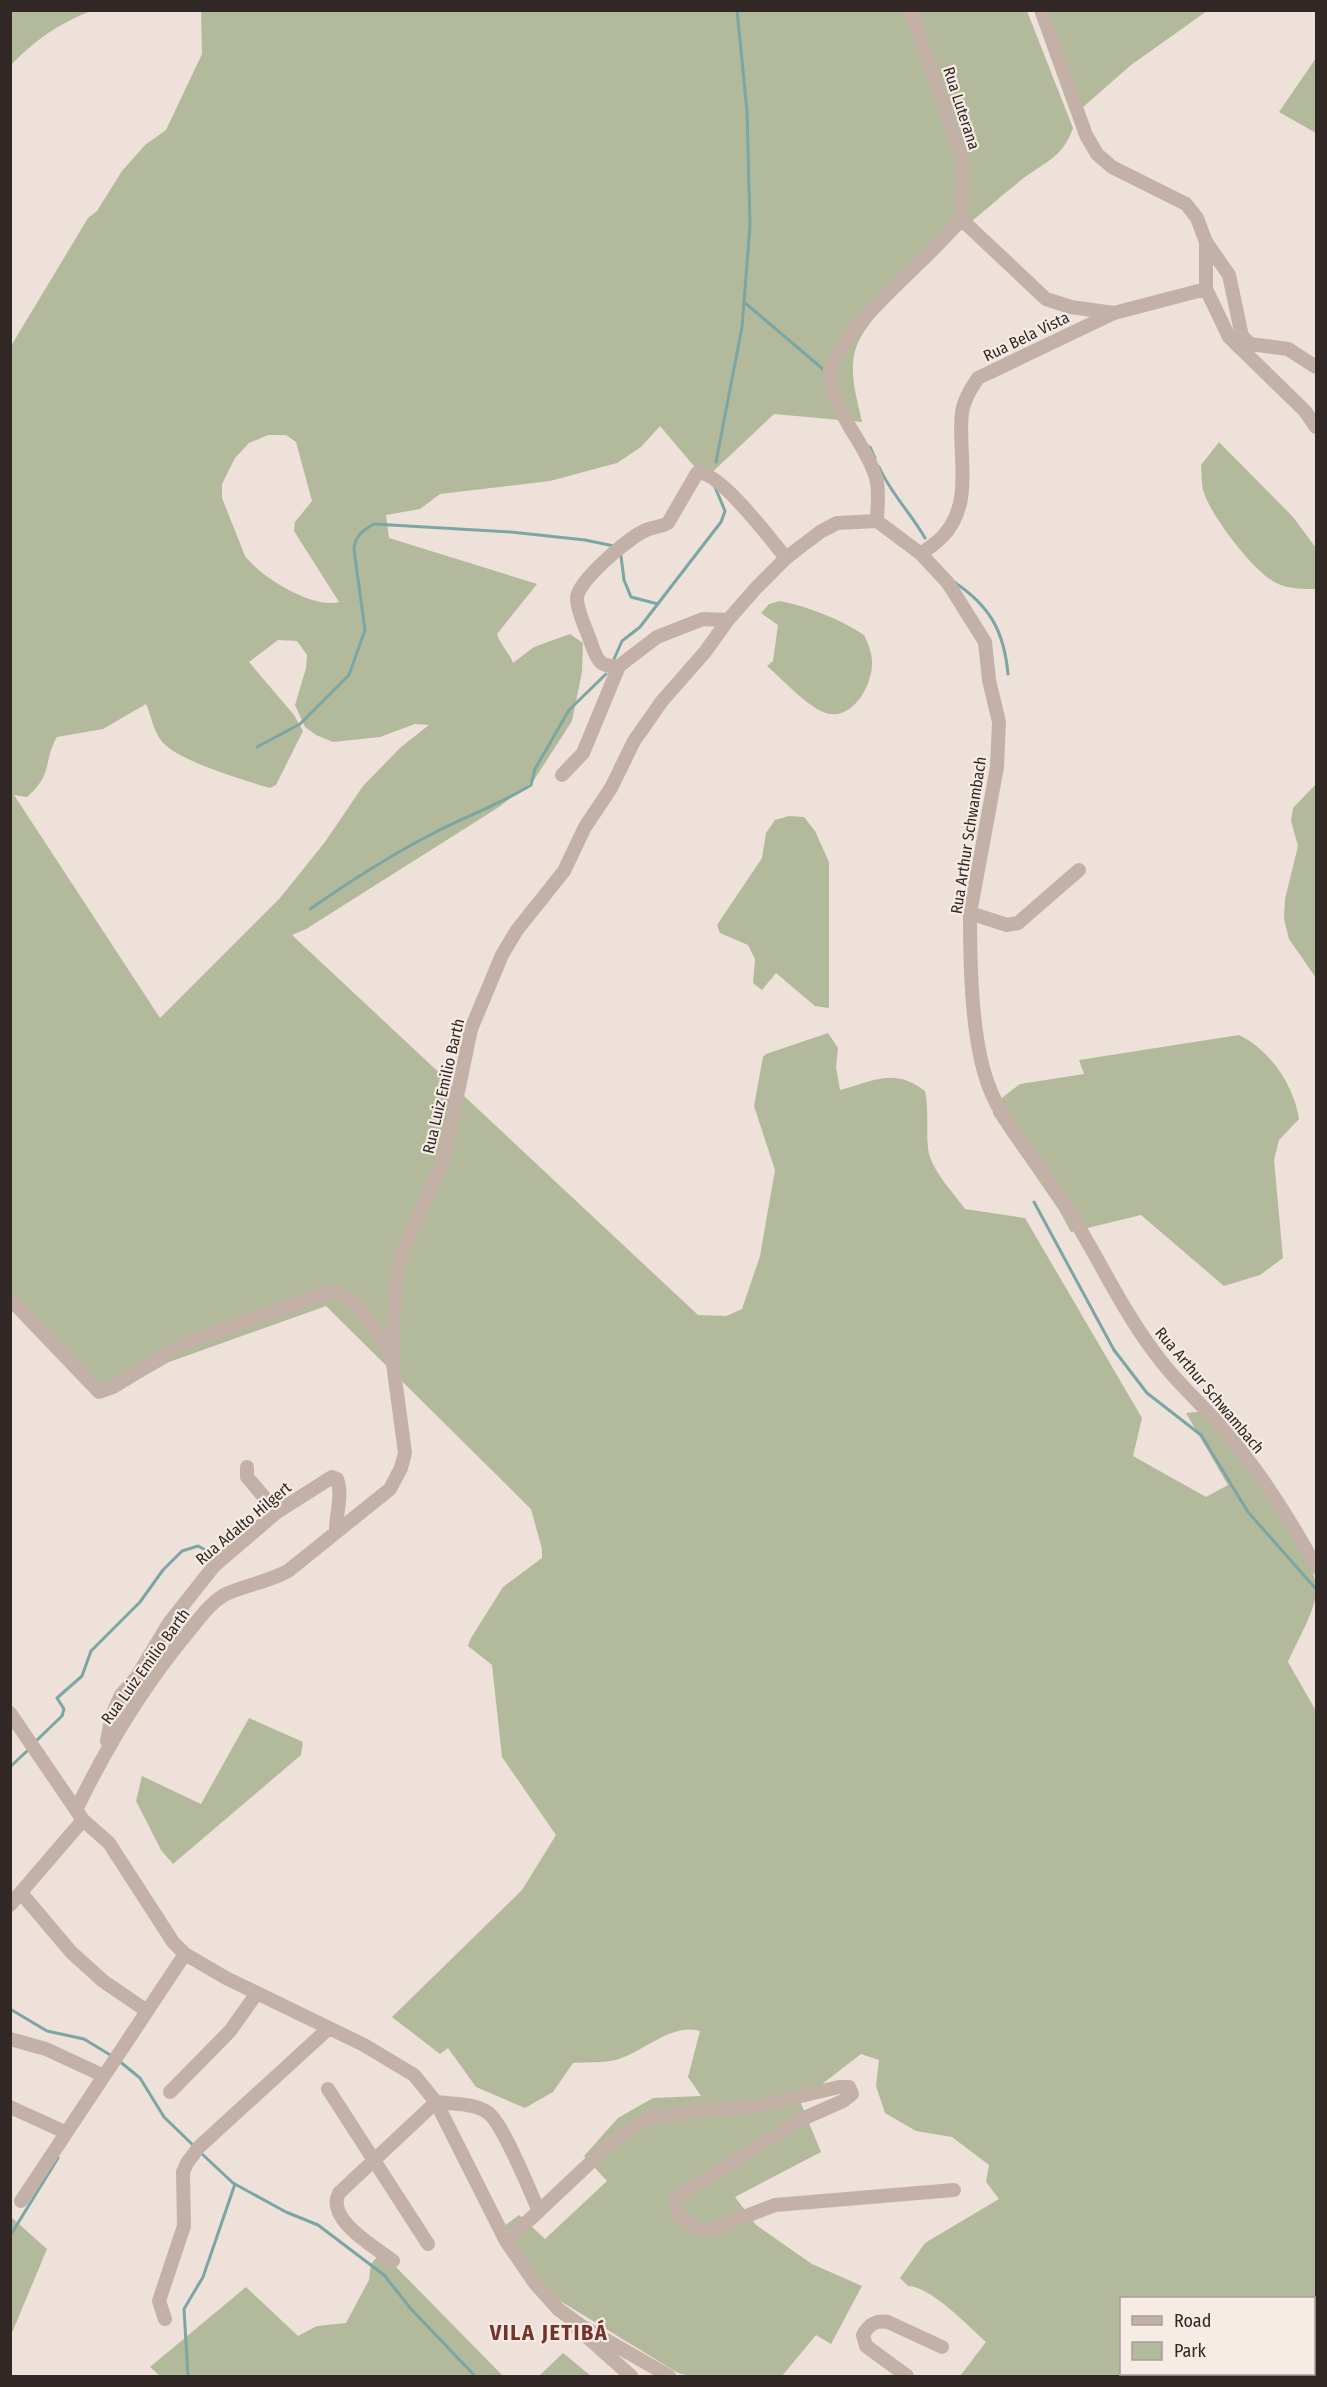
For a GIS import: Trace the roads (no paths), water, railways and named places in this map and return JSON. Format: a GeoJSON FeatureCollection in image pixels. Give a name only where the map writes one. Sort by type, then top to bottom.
{"type":"FeatureCollection","features":[{"type":"Feature","properties":{"kind":"street","name":"Rua Luterana"},"geometry":{"type":"LineString","coordinates":[[911,10],[962,159],[961,219]]}},
{"type":"Feature","properties":{"kind":"street"},"geometry":{"type":"LineString","coordinates":[[1041,10],[1086,135],[1097,154],[1112,167],[1186,204],[1197,218],[1206,242],[1229,275],[1242,336],[1250,344],[1288,350],[1317,367]]}},
{"type":"Feature","properties":{"kind":"street"},"geometry":{"type":"LineString","coordinates":[[562,775],[583,753],[619,666],[657,637],[704,619],[728,620],[786,558],[820,532],[837,523],[877,521],[877,481],[840,409],[829,382],[830,370],[877,304],[938,248],[961,219],[1046,299],[1071,307],[1114,313]]}},
{"type":"Feature","properties":{"kind":"street"},"geometry":{"type":"LineString","coordinates":[[1206,242],[1206,289],[1229,337],[1298,403],[1317,428]]}},
{"type":"Feature","properties":{"kind":"street","name":"Rua Bela Vista"},"geometry":{"type":"LineString","coordinates":[[921,554],[944,536],[956,515],[964,476],[961,456],[962,411],[969,392],[978,378],[1114,313],[1206,289]]}},
{"type":"Feature","properties":{"kind":"street"},"geometry":{"type":"LineString","coordinates":[[619,666],[608,667],[597,661],[577,599],[580,590],[595,569],[635,538],[646,530],[668,523],[697,474],[708,474],[737,500],[786,558]]}},
{"type":"Feature","properties":{"kind":"street","name":"Rua Arthur Schwambach"},"geometry":{"type":"LineString","coordinates":[[877,521],[921,554],[948,583],[985,642],[989,680],[999,722],[997,766],[970,913],[979,1052],[997,1107],[1069,1209],[1102,1272],[1144,1338],[1161,1362],[1247,1457],[1287,1513],[1317,1567]]}},
{"type":"Feature","properties":{"kind":"street","name":"Rua Luiz Emilio Barth"},"geometry":{"type":"LineString","coordinates":[[10,1905],[22,1894],[80,1814],[106,1749],[165,1661],[209,1606],[225,1595],[270,1581],[288,1571],[336,1530],[390,1489],[401,1468],[405,1453],[392,1356],[396,1279],[403,1250],[444,1159],[471,1029],[502,954],[517,930],[564,871],[581,833],[611,788],[634,741],[662,701],[705,652],[728,620]]}},
{"type":"Feature","properties":{"kind":"street"},"geometry":{"type":"LineString","coordinates":[[970,913],[1007,925],[1018,923],[1079,870]]}},
{"type":"Feature","properties":{"kind":"street"},"geometry":{"type":"LineString","coordinates":[[10,1299],[99,1392],[113,1388],[183,1344],[331,1291],[342,1294],[353,1302],[392,1356]]}},
{"type":"Feature","properties":{"kind":"street"},"geometry":{"type":"LineString","coordinates":[[247,1467],[247,1477],[277,1512]]}},
{"type":"Feature","properties":{"kind":"street","name":"Rua Adalto Hilgert"},"geometry":{"type":"LineString","coordinates":[[106,1749],[112,1715],[121,1695],[136,1678],[169,1623],[214,1566],[277,1512],[332,1477],[337,1479],[341,1493],[336,1509],[336,1530]]}},
{"type":"Feature","properties":{"kind":"street"},"geometry":{"type":"LineString","coordinates":[[10,1713],[80,1814],[109,1843],[156,1918],[185,1954],[398,2064],[424,2085],[436,2102],[506,2241],[534,2282],[558,2309],[631,2376]]}},
{"type":"Feature","properties":{"kind":"street"},"geometry":{"type":"LineString","coordinates":[[22,1894],[71,1952],[103,1981],[147,2011]]}},
{"type":"Feature","properties":{"kind":"street"},"geometry":{"type":"LineString","coordinates":[[21,2201],[102,2075],[185,1954]]}},
{"type":"Feature","properties":{"kind":"street"},"geometry":{"type":"LineString","coordinates":[[170,2092],[230,2031],[257,1993]]}},
{"type":"Feature","properties":{"kind":"street"},"geometry":{"type":"LineString","coordinates":[[165,2319],[159,2301],[184,2226],[183,2172],[186,2163],[200,2147],[329,2028]]}},
{"type":"Feature","properties":{"kind":"street"},"geometry":{"type":"LineString","coordinates":[[10,2039],[46,2049],[102,2075]]}},
{"type":"Feature","properties":{"kind":"street"},"geometry":{"type":"LineString","coordinates":[[506,2241],[609,2145],[648,2118],[694,2111],[754,2107],[839,2087],[849,2087],[852,2094],[843,2101],[800,2120],[680,2195],[675,2200],[678,2215],[696,2228],[707,2231],[775,2205],[954,2190]]}},
{"type":"Feature","properties":{"kind":"street"},"geometry":{"type":"LineString","coordinates":[[328,2089],[428,2244]]}},
{"type":"Feature","properties":{"kind":"street"},"geometry":{"type":"LineString","coordinates":[[393,2261],[348,2227],[336,2208],[339,2193],[375,2162],[436,2102]]}},
{"type":"Feature","properties":{"kind":"street"},"geometry":{"type":"LineString","coordinates":[[436,2102],[475,2106],[495,2120],[539,2211]]}},
{"type":"Feature","properties":{"kind":"street"},"geometry":{"type":"LineString","coordinates":[[10,2107],[65,2132]]}},
{"type":"Feature","properties":{"kind":"street"},"geometry":{"type":"LineString","coordinates":[[558,2309],[580,2325],[669,2376]]}},
{"type":"Feature","properties":{"kind":"street"},"geometry":{"type":"LineString","coordinates":[[907,2376],[866,2346],[863,2335],[868,2326],[879,2321],[888,2322],[942,2347]]}},
{"type":"Feature","properties":{"kind":"waterway"},"geometry":{"type":"LineString","coordinates":[[716,462],[742,327],[750,226],[747,111],[737,10]]}},
{"type":"Feature","properties":{"kind":"waterway"},"geometry":{"type":"LineString","coordinates":[[744,302],[824,370]]}},
{"type":"Feature","properties":{"kind":"waterway"},"geometry":{"type":"LineString","coordinates":[[870,447],[875,458]]}},
{"type":"Feature","properties":{"kind":"waterway"},"geometry":{"type":"LineString","coordinates":[[879,467],[889,486],[925,538]]}},
{"type":"Feature","properties":{"kind":"waterway"},"geometry":{"type":"LineString","coordinates":[[614,659],[622,641],[640,627],[721,522],[725,511],[715,487]]}},
{"type":"Feature","properties":{"kind":"waterway"},"geometry":{"type":"LineString","coordinates":[[257,747],[300,724],[349,675],[365,630],[354,545],[360,534],[374,524],[511,532],[585,540],[614,546]]}},
{"type":"Feature","properties":{"kind":"waterway"},"geometry":{"type":"LineString","coordinates":[[621,556],[624,580],[631,597],[658,604]]}},
{"type":"Feature","properties":{"kind":"waterway"},"geometry":{"type":"LineString","coordinates":[[954,582],[977,600],[993,621],[1003,645],[1008,674]]}},
{"type":"Feature","properties":{"kind":"waterway"},"geometry":{"type":"LineString","coordinates":[[310,909],[400,851],[531,785],[535,769],[569,710],[606,674]]}},
{"type":"Feature","properties":{"kind":"waterway"},"geometry":{"type":"LineString","coordinates":[[1034,1202],[1114,1350],[1147,1393],[1201,1435],[1248,1512],[1316,1589]]}},
{"type":"Feature","properties":{"kind":"waterway"},"geometry":{"type":"LineString","coordinates":[[36,1741],[62,1716],[64,1709],[57,1698],[82,1676],[91,1651],[140,1602],[163,1570],[182,1551],[198,1546],[219,1557]]}},
{"type":"Feature","properties":{"kind":"waterway"},"geometry":{"type":"LineString","coordinates":[[10,1767],[27,1751]]}},
{"type":"Feature","properties":{"kind":"waterway"},"geometry":{"type":"LineString","coordinates":[[10,2009],[47,2031],[84,2039],[112,2056]]}},
{"type":"Feature","properties":{"kind":"waterway"},"geometry":{"type":"LineString","coordinates":[[118,2060],[140,2078],[164,2117],[194,2146]]}},
{"type":"Feature","properties":{"kind":"waterway"},"geometry":{"type":"LineString","coordinates":[[201,2153],[233,2183],[286,2212],[318,2225],[384,2275],[411,2309],[475,2376]]}},
{"type":"Feature","properties":{"kind":"waterway"},"geometry":{"type":"LineString","coordinates":[[10,2236],[58,2158]]}},
{"type":"Feature","properties":{"kind":"waterway"},"geometry":{"type":"LineString","coordinates":[[188,2376],[184,2309],[203,2277],[235,2184]]}},
{"type":"Feature","properties":{"kind":"district","name":"VILA JETIBÁ"},"geometry":{"type":"Point","coordinates":[549,2332]}}]}
